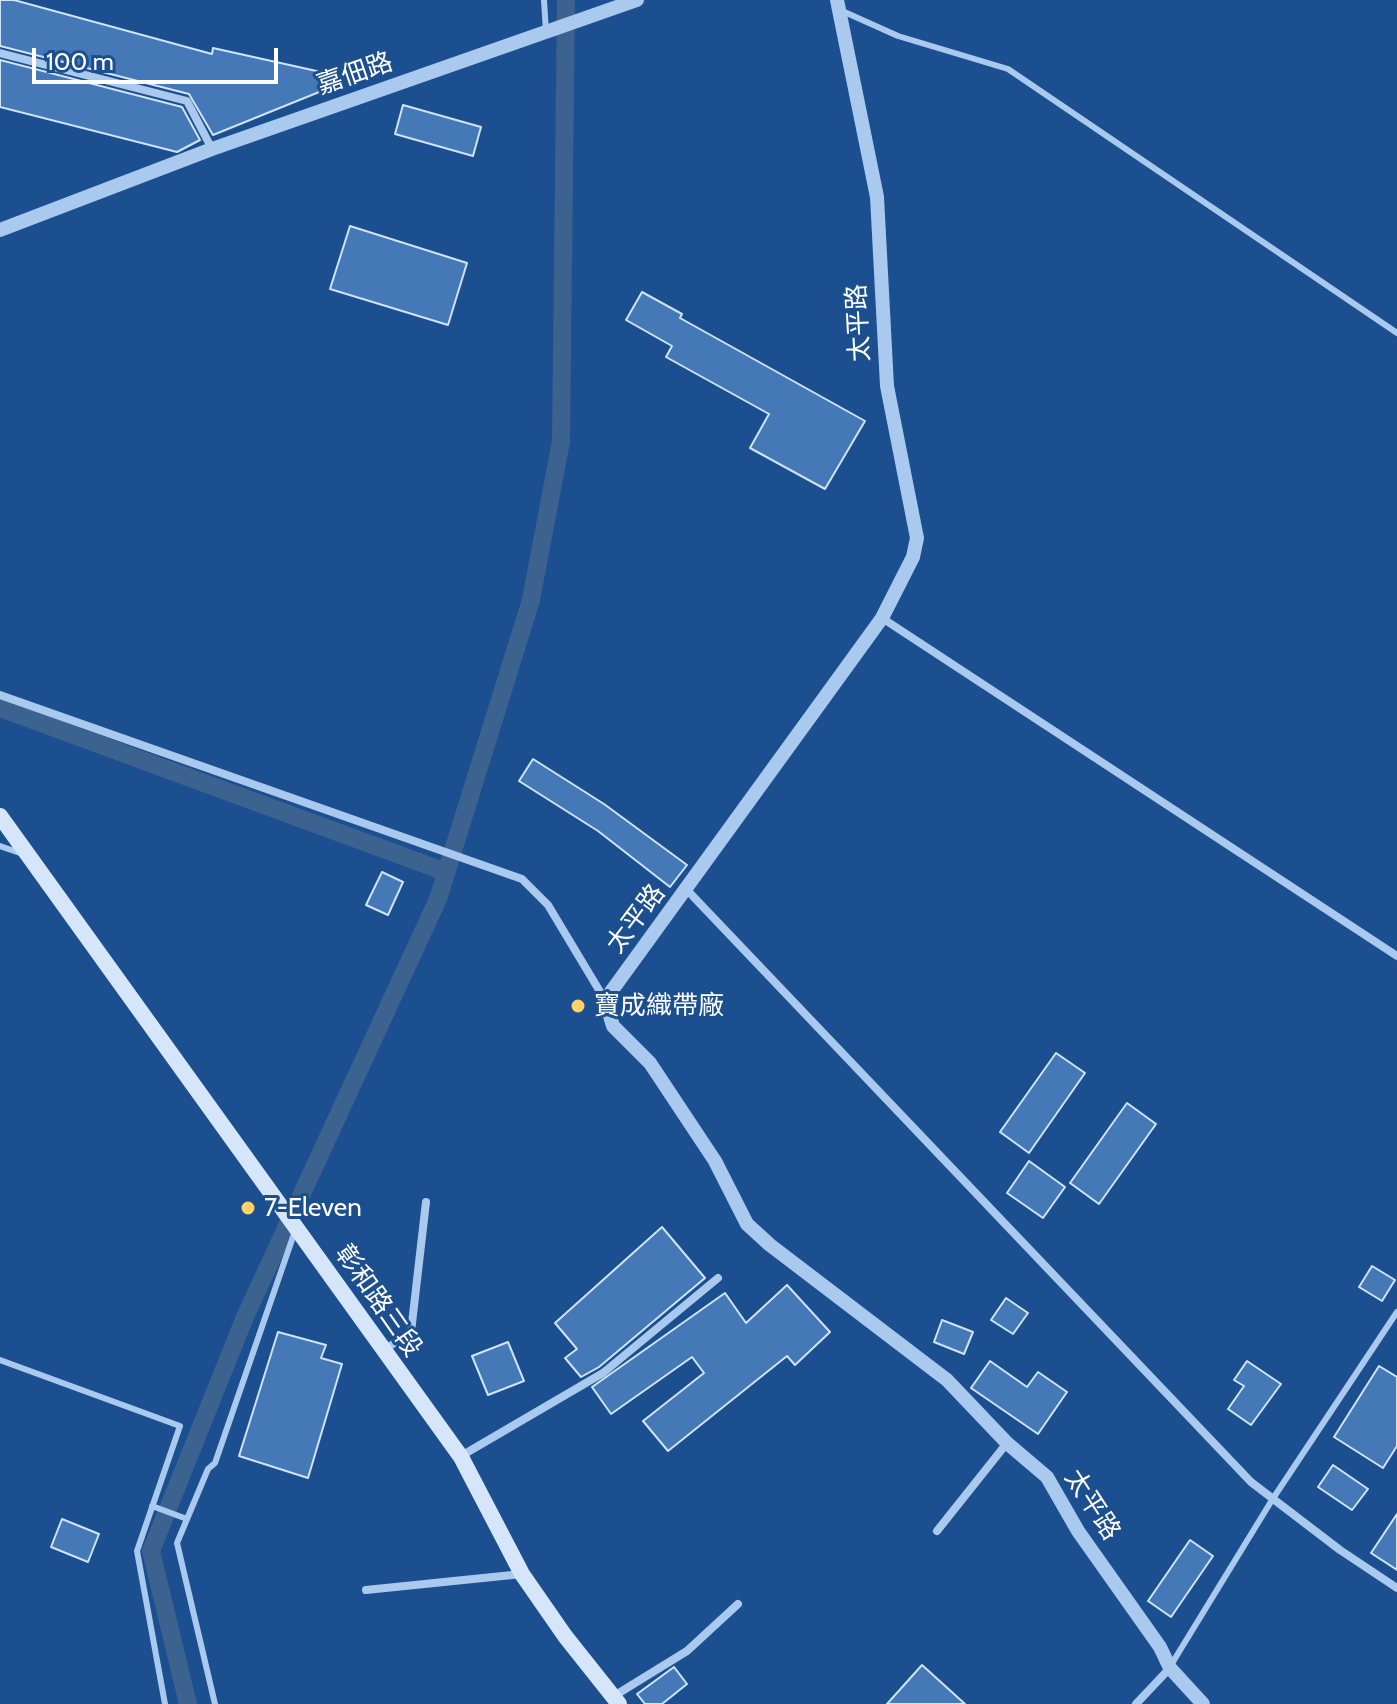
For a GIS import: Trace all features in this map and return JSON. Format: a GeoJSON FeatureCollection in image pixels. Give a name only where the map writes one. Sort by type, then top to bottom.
{"type":"FeatureCollection","features":[{"type":"Feature","properties":{"kind":"main road","name":"彰和路三段"},"geometry":{"type":"LineString","coordinates":[[0,816],[461,1457],[522,1574],[565,1636],[617,1700]]}},
{"type":"Feature","properties":{"kind":"street","name":"嘉佃路"},"geometry":{"type":"LineString","coordinates":[[0,230],[212,149],[637,0]]}},
{"type":"Feature","properties":{"kind":"street","name":"太平路"},"geometry":{"type":"LineString","coordinates":[[838,4],[877,197],[887,386],[917,538],[913,557],[882,618],[605,1000],[613,1026],[650,1063],[715,1161],[747,1224],[770,1245],[947,1380],[1007,1443],[1047,1477],[1078,1531],[1160,1647],[1170,1668],[1203,1704]]}},
{"type":"Feature","properties":{"kind":"street"},"geometry":{"type":"LineString","coordinates":[[0,53],[187,101],[212,149]]}},
{"type":"Feature","properties":{"kind":"street"},"geometry":{"type":"LineString","coordinates":[[882,618],[1397,956]]}},
{"type":"Feature","properties":{"kind":"street"},"geometry":{"type":"LineString","coordinates":[[0,695],[522,879],[548,905],[605,1000]]}},
{"type":"Feature","properties":{"kind":"street"},"geometry":{"type":"LineString","coordinates":[[687,890],[1272,1500],[1397,1588]]}},
{"type":"Feature","properties":{"kind":"street"},"geometry":{"type":"LineString","coordinates":[[384,1351],[411,1332],[426,1202]]}},
{"type":"Feature","properties":{"kind":"street"},"geometry":{"type":"LineString","coordinates":[[461,1457],[603,1373],[718,1278]]}},
{"type":"Feature","properties":{"kind":"street"},"geometry":{"type":"LineString","coordinates":[[937,1531],[1007,1443]]}},
{"type":"Feature","properties":{"kind":"street"},"geometry":{"type":"LineString","coordinates":[[366,1590],[522,1574]]}},
{"type":"Feature","properties":{"kind":"street"},"geometry":{"type":"LineString","coordinates":[[617,1700],[687,1651],[738,1604]]}},
{"type":"Feature","properties":{"kind":"street"},"geometry":{"type":"LineString","coordinates":[[1136,1704],[1170,1668]]}},
{"type":"Feature","properties":{"kind":"lane"},"geometry":{"type":"LineString","coordinates":[[544,0],[546,33]]}},
{"type":"Feature","properties":{"kind":"lane"},"geometry":{"type":"LineString","coordinates":[[838,4],[898,36],[1008,69],[1397,333]]}},
{"type":"Feature","properties":{"kind":"lane"},"geometry":{"type":"LineString","coordinates":[[0,846],[29,857]]}},
{"type":"Feature","properties":{"kind":"lane"},"geometry":{"type":"LineString","coordinates":[[215,1704],[177,1543],[208,1469],[215,1463],[296,1226]]}},
{"type":"Feature","properties":{"kind":"lane"},"geometry":{"type":"LineString","coordinates":[[1170,1668],[1272,1500],[1397,1312]]}},
{"type":"Feature","properties":{"kind":"lane"},"geometry":{"type":"LineString","coordinates":[[0,1360],[180,1426],[137,1551],[165,1704]]}},
{"type":"Feature","properties":{"kind":"lane"},"geometry":{"type":"LineString","coordinates":[[152,1506],[187,1519]]}},
{"type":"Feature","properties":{"kind":"building"},"geometry":{"type":"Polygon","coordinates":[[[0,0],[14,0],[212,54],[213,48],[330,74],[329,88],[213,135],[189,94],[0,46],[0,0]]]}},
{"type":"Feature","properties":{"kind":"building"},"geometry":{"type":"Polygon","coordinates":[[[0,60],[182,107],[200,140],[177,152],[0,107],[0,60]]]}},
{"type":"Feature","properties":{"kind":"building"},"geometry":{"type":"Polygon","coordinates":[[[403,105],[481,127],[473,156],[395,134],[403,105]]]}},
{"type":"Feature","properties":{"kind":"building"},"geometry":{"type":"Polygon","coordinates":[[[350,226],[467,263],[448,325],[330,289],[350,226]]]}},
{"type":"Feature","properties":{"kind":"building"},"geometry":{"type":"Polygon","coordinates":[[[642,292],[682,314],[680,318],[865,421],[825,489],[750,448],[769,414],[666,357],[672,346],[626,320],[642,292]]]}},
{"type":"Feature","properties":{"kind":"building"},"geometry":{"type":"Polygon","coordinates":[[[533,759],[604,804],[687,865],[670,887],[598,831],[519,781],[533,759]]]}},
{"type":"Feature","properties":{"kind":"building"},"geometry":{"type":"Polygon","coordinates":[[[382,872],[403,882],[388,915],[366,905],[382,872]]]}},
{"type":"Feature","properties":{"kind":"building"},"geometry":{"type":"Polygon","coordinates":[[[1056,1053],[1085,1073],[1029,1153],[1000,1132],[1056,1053]]]}},
{"type":"Feature","properties":{"kind":"building"},"geometry":{"type":"Polygon","coordinates":[[[1127,1103],[1156,1124],[1099,1204],[1070,1183],[1127,1103]]]}},
{"type":"Feature","properties":{"kind":"building"},"geometry":{"type":"Polygon","coordinates":[[[1029,1161],[1065,1187],[1043,1218],[1007,1193],[1029,1161]]]}},
{"type":"Feature","properties":{"kind":"building"},"geometry":{"type":"Polygon","coordinates":[[[662,1227],[705,1278],[599,1367],[581,1377],[565,1358],[577,1349],[555,1323],[662,1227]]]}},
{"type":"Feature","properties":{"kind":"building"},"geometry":{"type":"Polygon","coordinates":[[[1372,1266],[1395,1280],[1382,1301],[1359,1287],[1372,1266]]]}},
{"type":"Feature","properties":{"kind":"building"},"geometry":{"type":"Polygon","coordinates":[[[787,1285],[830,1332],[795,1365],[787,1356],[668,1451],[643,1421],[704,1373],[692,1357],[611,1414],[592,1387],[725,1293],[746,1323],[787,1285]]]}},
{"type":"Feature","properties":{"kind":"building"},"geometry":{"type":"Polygon","coordinates":[[[1006,1298],[1028,1313],[1013,1334],[991,1320],[1006,1298]]]}},
{"type":"Feature","properties":{"kind":"building"},"geometry":{"type":"Polygon","coordinates":[[[942,1320],[973,1332],[964,1354],[934,1342],[942,1320]]]}},
{"type":"Feature","properties":{"kind":"building"},"geometry":{"type":"Polygon","coordinates":[[[278,1332],[326,1345],[321,1358],[342,1364],[308,1478],[239,1456],[278,1332]]]}},
{"type":"Feature","properties":{"kind":"building"},"geometry":{"type":"Polygon","coordinates":[[[508,1342],[524,1381],[488,1395],[472,1356],[508,1342]]]}},
{"type":"Feature","properties":{"kind":"building"},"geometry":{"type":"Polygon","coordinates":[[[990,1361],[1027,1387],[1038,1372],[1067,1392],[1038,1434],[971,1388],[990,1361]]]}},
{"type":"Feature","properties":{"kind":"building"},"geometry":{"type":"Polygon","coordinates":[[[1247,1361],[1281,1384],[1251,1425],[1228,1409],[1244,1386],[1234,1380],[1247,1361]]]}},
{"type":"Feature","properties":{"kind":"building"},"geometry":{"type":"Polygon","coordinates":[[[1379,1366],[1397,1377],[1397,1446],[1383,1468],[1334,1437],[1379,1366]]]}},
{"type":"Feature","properties":{"kind":"building"},"geometry":{"type":"Polygon","coordinates":[[[1333,1465],[1368,1489],[1352,1510],[1318,1487],[1333,1465]]]}},
{"type":"Feature","properties":{"kind":"building"},"geometry":{"type":"Polygon","coordinates":[[[1397,1514],[1397,1570],[1371,1553],[1397,1514]]]}},
{"type":"Feature","properties":{"kind":"building"},"geometry":{"type":"Polygon","coordinates":[[[62,1519],[99,1534],[88,1562],[51,1547],[62,1519]]]}},
{"type":"Feature","properties":{"kind":"building"},"geometry":{"type":"Polygon","coordinates":[[[1190,1540],[1213,1556],[1171,1617],[1148,1601],[1190,1540]]]}},
{"type":"Feature","properties":{"kind":"building"},"geometry":{"type":"Polygon","coordinates":[[[922,1665],[965,1704],[887,1704],[922,1665]]]}},
{"type":"Feature","properties":{"kind":"building"},"geometry":{"type":"Polygon","coordinates":[[[674,1667],[687,1684],[662,1704],[645,1704],[637,1694],[674,1667]]]}},
{"type":"Feature","properties":{"kind":"waterway"},"geometry":{"type":"LineString","coordinates":[[188,1704],[151,1551],[245,1317],[438,899],[531,600],[561,441],[566,0]]}},
{"type":"Feature","properties":{"kind":"waterway"},"geometry":{"type":"LineString","coordinates":[[0,708],[446,872]]}},
{"type":"Feature","properties":{"kind":"place","name":"寶成織帶廠"},"geometry":{"type":"Point","coordinates":[578,1006]}},
{"type":"Feature","properties":{"kind":"place","name":"7-Eleven"},"geometry":{"type":"Point","coordinates":[248,1208]}}]}
